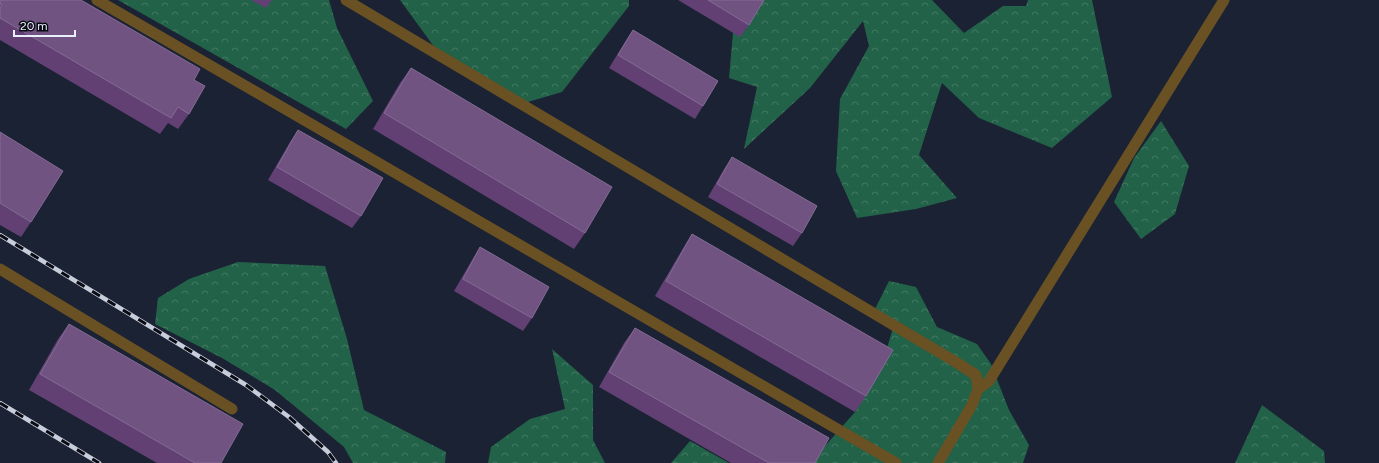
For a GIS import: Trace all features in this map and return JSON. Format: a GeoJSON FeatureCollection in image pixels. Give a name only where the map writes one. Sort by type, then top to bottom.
{"type":"FeatureCollection","features":[{"type":"Feature","properties":{"kind":"lane"},"geometry":{"type":"LineString","coordinates":[[97,0],[896,463]]}},
{"type":"Feature","properties":{"kind":"lane"},"geometry":{"type":"LineString","coordinates":[[346,0],[976,375],[978,389],[972,405],[938,463]]}},
{"type":"Feature","properties":{"kind":"lane"},"geometry":{"type":"LineString","coordinates":[[978,389],[989,381],[1224,0]]}},
{"type":"Feature","properties":{"kind":"lane"},"geometry":{"type":"LineString","coordinates":[[0,269],[232,409]]}},
{"type":"Feature","properties":{"kind":"green space"},"geometry":{"type":"Polygon","coordinates":[[[118,0],[329,0],[337,28],[373,101],[346,129],[118,0]]]}},
{"type":"Feature","properties":{"kind":"green space"},"geometry":{"type":"Polygon","coordinates":[[[400,0],[629,0],[629,6],[562,92],[514,106],[443,59],[400,0]]]}},
{"type":"Feature","properties":{"kind":"green space"},"geometry":{"type":"Polygon","coordinates":[[[745,0],[932,0],[964,33],[1003,6],[1026,6],[1028,0],[1092,0],[1112,97],[1052,148],[979,118],[942,83],[919,155],[957,198],[916,209],[857,218],[836,171],[840,99],[869,46],[863,21],[810,88],[744,149],[757,87],[729,78],[734,21],[745,0]]]}},
{"type":"Feature","properties":{"kind":"green space"},"geometry":{"type":"Polygon","coordinates":[[[1161,121],[1189,166],[1175,214],[1141,239],[1114,202],[1134,158],[1161,121]]]}},
{"type":"Feature","properties":{"kind":"green space"},"geometry":{"type":"Polygon","coordinates":[[[238,262],[325,266],[347,339],[364,410],[446,452],[445,463],[353,463],[344,447],[275,390],[222,358],[155,324],[158,298],[189,279],[238,262]]]}},
{"type":"Feature","properties":{"kind":"green space"},"geometry":{"type":"Polygon","coordinates":[[[889,281],[916,287],[937,327],[977,344],[991,364],[1009,410],[1029,445],[1023,463],[813,463],[818,454],[855,412],[882,365],[893,328],[875,309],[889,281]]]}},
{"type":"Feature","properties":{"kind":"green space"},"geometry":{"type":"Polygon","coordinates":[[[552,349],[593,385],[593,440],[605,463],[488,463],[491,447],[530,419],[565,409],[552,349]]]}},
{"type":"Feature","properties":{"kind":"green space"},"geometry":{"type":"Polygon","coordinates":[[[1262,405],[1324,451],[1325,463],[1235,463],[1262,405]]]}},
{"type":"Feature","properties":{"kind":"green space"},"geometry":{"type":"Polygon","coordinates":[[[690,441],[729,463],[671,463],[690,441]]]}},
{"type":"Feature","properties":{"kind":"building"},"geometry":{"type":"Polygon","coordinates":[[[0,0],[81,0],[200,69],[194,80],[205,86],[189,114],[178,107],[171,118],[0,18],[0,8],[2,5],[0,4],[0,0]]]}},
{"type":"Feature","properties":{"kind":"building"},"geometry":{"type":"Polygon","coordinates":[[[708,0],[764,0],[749,25],[708,0]]]}},
{"type":"Feature","properties":{"kind":"building"},"geometry":{"type":"Polygon","coordinates":[[[633,30],[718,81],[703,106],[618,55],[633,30]]]}},
{"type":"Feature","properties":{"kind":"building"},"geometry":{"type":"Polygon","coordinates":[[[411,68],[612,187],[585,233],[384,113],[411,68]]]}},
{"type":"Feature","properties":{"kind":"building"},"geometry":{"type":"Polygon","coordinates":[[[298,130],[383,178],[361,216],[277,167],[298,130]]]}},
{"type":"Feature","properties":{"kind":"building"},"geometry":{"type":"Polygon","coordinates":[[[0,132],[63,171],[31,222],[0,203],[0,132]]]}},
{"type":"Feature","properties":{"kind":"building"},"geometry":{"type":"Polygon","coordinates":[[[732,157],[817,206],[802,233],[717,184],[732,157]]]}},
{"type":"Feature","properties":{"kind":"building"},"geometry":{"type":"Polygon","coordinates":[[[692,234],[893,350],[866,396],[666,281],[692,234]]]}},
{"type":"Feature","properties":{"kind":"building"},"geometry":{"type":"Polygon","coordinates":[[[480,247],[549,287],[532,318],[463,279],[480,247]]]}},
{"type":"Feature","properties":{"kind":"building"},"geometry":{"type":"Polygon","coordinates":[[[69,324],[243,424],[221,463],[195,463],[40,374],[69,324]]]}},
{"type":"Feature","properties":{"kind":"building"},"geometry":{"type":"Polygon","coordinates":[[[635,328],[829,438],[815,463],[769,463],[609,372],[635,328]]]}},
{"type":"Feature","properties":{"kind":"railway"},"geometry":{"type":"LineString","coordinates":[[0,235],[246,385],[289,417],[328,452],[336,463]]}},
{"type":"Feature","properties":{"kind":"railway"},"geometry":{"type":"LineString","coordinates":[[0,403],[99,463]]}}]}
